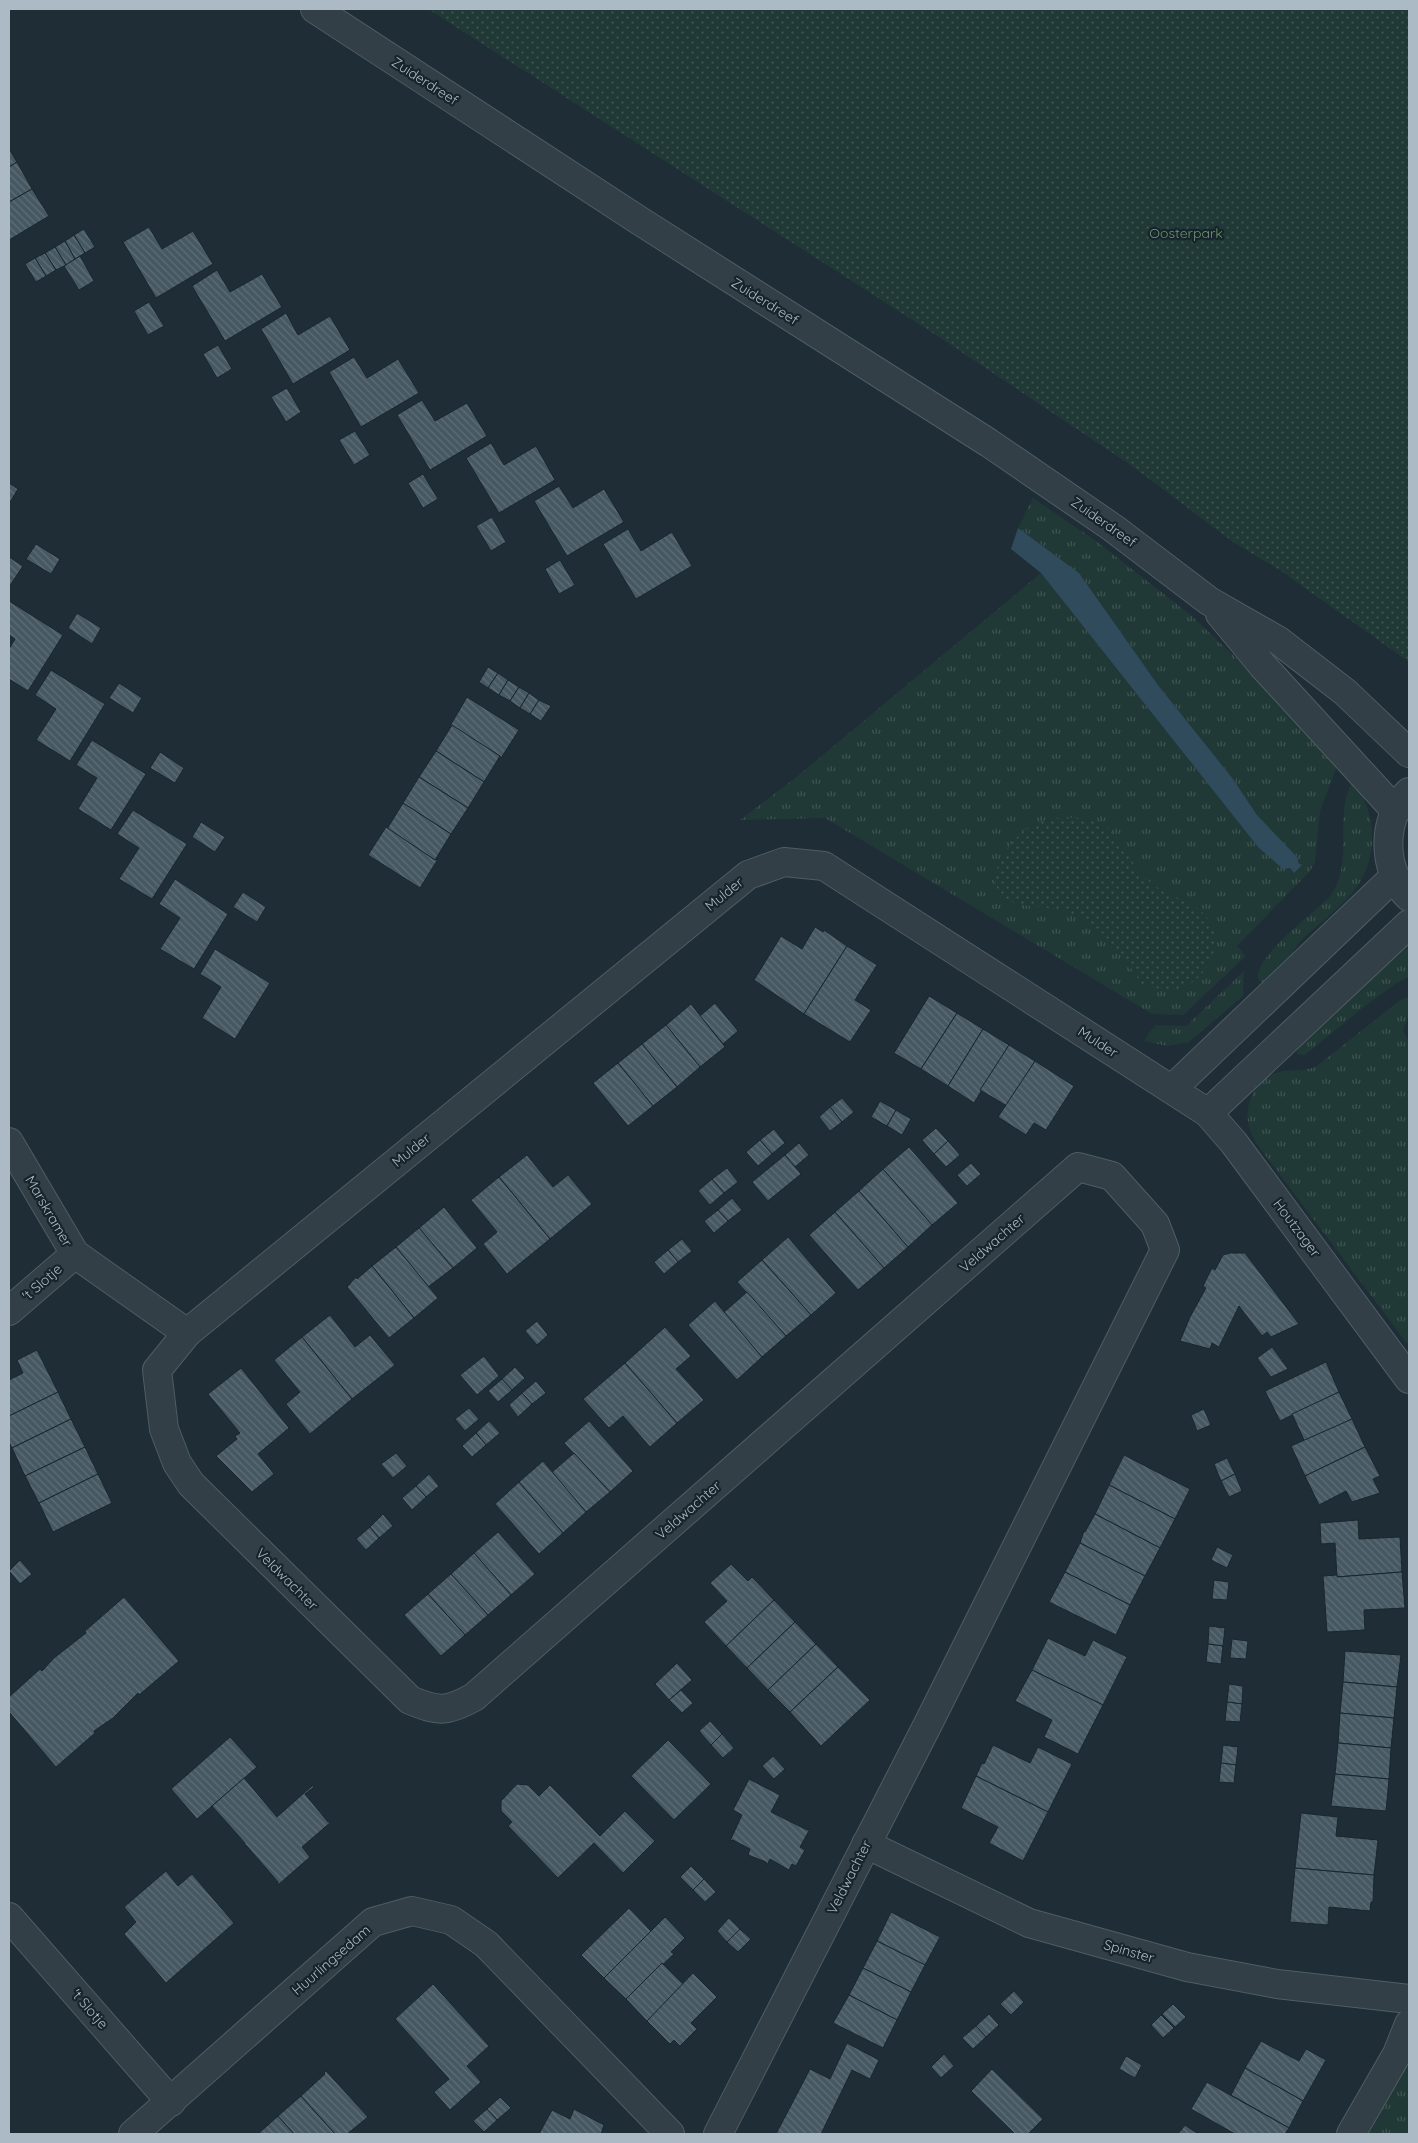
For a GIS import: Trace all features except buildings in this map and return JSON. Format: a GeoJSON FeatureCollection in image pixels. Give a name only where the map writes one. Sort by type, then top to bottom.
{"type":"FeatureCollection","features":[{"type":"Feature","properties":{"kind":"street","name":"Zuiderdreef"},"geometry":{"type":"LineString","coordinates":[[315,9],[648,226],[989,444],[1113,528],[1209,601],[1279,641],[1346,692],[1409,753]]}},
{"type":"Feature","properties":{"kind":"street","name":"Zuiderdreef"},"geometry":{"type":"LineString","coordinates":[[1209,601],[1263,666],[1403,802]]}},
{"type":"Feature","properties":{"kind":"street"},"geometry":{"type":"LineString","coordinates":[[1172,1090],[1402,886],[1389,854],[1389,832],[1403,802]]}},
{"type":"Feature","properties":{"kind":"street","name":"Mulder"},"geometry":{"type":"LineString","coordinates":[[187,1333],[748,875],[784,862],[824,866],[1172,1090]]}},
{"type":"Feature","properties":{"kind":"street"},"geometry":{"type":"LineString","coordinates":[[1208,1113],[1409,924]]}},
{"type":"Feature","properties":{"kind":"street","name":"Houtzager"},"geometry":{"type":"LineString","coordinates":[[1172,1090],[1208,1113],[1234,1143],[1409,1379]]}},
{"type":"Feature","properties":{"kind":"street","name":"Marskramer"},"geometry":{"type":"LineString","coordinates":[[9,1142],[75,1254]]}},
{"type":"Feature","properties":{"kind":"street","name":"Veldwachter"},"geometry":{"type":"LineString","coordinates":[[187,1333],[157,1370],[164,1429],[177,1463],[190,1484],[410,1700],[429,1708],[453,1708],[474,1697],[1078,1167],[1112,1176],[1155,1224],[1165,1250],[718,2134]]}},
{"type":"Feature","properties":{"kind":"street"},"geometry":{"type":"LineString","coordinates":[[75,1254],[187,1333]]}},
{"type":"Feature","properties":{"kind":"street","name":"'t Slotje"},"geometry":{"type":"LineString","coordinates":[[9,1311],[75,1254]]}},
{"type":"Feature","properties":{"kind":"street","name":"Spinster"},"geometry":{"type":"LineString","coordinates":[[866,1844],[1029,1923],[1187,1967],[1276,1984],[1409,1999]]}},
{"type":"Feature","properties":{"kind":"street","name":"Huurlingsedam"},"geometry":{"type":"LineString","coordinates":[[134,2134],[373,1922],[412,1911],[451,1920],[486,1944],[670,2134]]}},
{"type":"Feature","properties":{"kind":"street","name":"'t Slotje"},"geometry":{"type":"LineString","coordinates":[[9,1917],[171,2102]]}},
{"type":"Feature","properties":{"kind":"street"},"geometry":{"type":"LineString","coordinates":[[1351,2134],[1397,2054],[1409,2024]]}},
{"type":"Feature","properties":{"kind":"green space","name":"Oosterpark"},"geometry":{"type":"Polygon","coordinates":[[[428,9],[1409,9],[1409,662],[1281,571],[1233,542],[1132,466],[939,337],[428,9]]]}},
{"type":"Feature","properties":{"kind":"green space"},"geometry":{"type":"Polygon","coordinates":[[[1033,498],[1096,541],[1192,616],[1259,680],[1298,726],[1337,766],[1320,811],[1315,863],[1310,871],[1237,946],[1246,956],[1183,1015],[1152,1014],[825,818],[740,820],[794,779],[1041,573],[1258,847],[1302,865],[1298,863],[1298,858],[1257,815],[1233,779],[1158,685],[1079,573],[1018,528],[1033,498]]]}},
{"type":"Feature","properties":{"kind":"green space"},"geometry":{"type":"Polygon","coordinates":[[[1352,782],[1361,794],[1371,821],[1371,851],[1362,879],[1348,898],[1298,944],[1286,964],[1263,984],[1258,976],[1261,965],[1270,952],[1330,896],[1337,883],[1343,854],[1344,810],[1352,782]]]}},
{"type":"Feature","properties":{"kind":"green space"},"geometry":{"type":"Polygon","coordinates":[[[1056,818],[1081,818],[1104,826],[1121,843],[1144,877],[1160,889],[1198,909],[1206,916],[1215,934],[1215,944],[1209,963],[1196,979],[1188,985],[1174,990],[1141,985],[1136,975],[1111,942],[1090,923],[1060,910],[1015,903],[1002,895],[997,887],[995,877],[998,866],[1010,846],[1018,836],[1034,824],[1056,818]]]}},
{"type":"Feature","properties":{"kind":"green space"},"geometry":{"type":"Polygon","coordinates":[[[1409,946],[1409,977],[1395,984],[1361,1009],[1309,1052],[1304,1055],[1297,1054],[1302,1040],[1316,1024],[1345,1003],[1409,946]]]}},
{"type":"Feature","properties":{"kind":"green space"},"geometry":{"type":"Polygon","coordinates":[[[1244,971],[1243,996],[1189,1042],[1167,1046],[1144,1041],[1155,1025],[1186,1026],[1244,971]]]}},
{"type":"Feature","properties":{"kind":"green space"},"geometry":{"type":"Polygon","coordinates":[[[1409,996],[1409,1018],[1403,1031],[1409,1041],[1409,1346],[1256,1143],[1249,1127],[1248,1113],[1254,1091],[1265,1079],[1279,1072],[1308,1069],[1317,1066],[1399,1001],[1409,996]]]}},
{"type":"Feature","properties":{"kind":"green space"},"geometry":{"type":"Polygon","coordinates":[[[1409,2061],[1409,2134],[1369,2134],[1409,2061]]]}},
{"type":"Feature","properties":{"kind":"water"},"geometry":{"type":"Polygon","coordinates":[[[1018,528],[1079,573],[1158,685],[1233,779],[1257,815],[1298,858],[1298,863],[1302,865],[1294,873],[1290,868],[1283,869],[1258,847],[1041,573],[1011,549],[1018,528]]]}}]}
